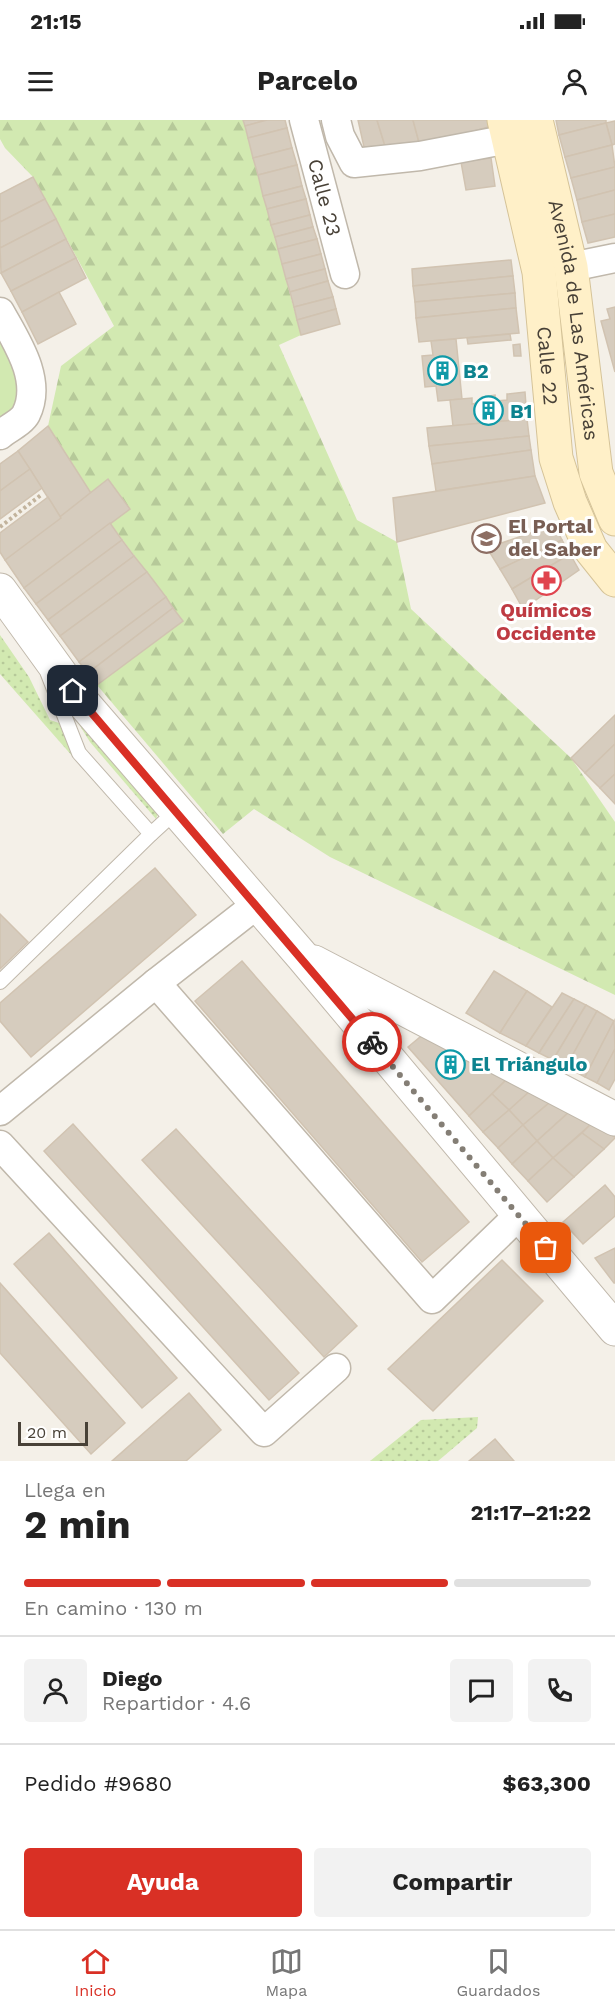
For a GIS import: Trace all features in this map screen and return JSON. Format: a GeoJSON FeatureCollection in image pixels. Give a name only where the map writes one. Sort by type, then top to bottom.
{"type":"FeatureCollection","features":[{"type":"Feature","properties":{"kind":"main road","name":"Avenida de Las Américas"},"geometry":{"type":"LineString","coordinates":[[536,120],[572,267],[607,489]]}},
{"type":"Feature","properties":{"kind":"main road","name":"Calle 22"},"geometry":{"type":"LineString","coordinates":[[506,130],[539,272],[556,458],[570,502],[603,543],[615,580]]}},
{"type":"Feature","properties":{"kind":"street","name":"Calle 23"},"geometry":{"type":"LineString","coordinates":[[304,120],[345,274]]}},
{"type":"Feature","properties":{"kind":"street"},"geometry":{"type":"LineString","coordinates":[[336,120],[340,136],[354,163],[420,156],[506,130]]}},
{"type":"Feature","properties":{"kind":"street"},"geometry":{"type":"LineString","coordinates":[[572,267],[615,258]]}},
{"type":"Feature","properties":{"kind":"street"},"geometry":{"type":"LineString","coordinates":[[0,312],[26,360],[31,394],[25,416],[0,435]]}},
{"type":"Feature","properties":{"kind":"street"},"geometry":{"type":"LineString","coordinates":[[0,590],[73,691],[302,956],[615,1329]]}},
{"type":"Feature","properties":{"kind":"street"},"geometry":{"type":"LineString","coordinates":[[0,1111],[156,983],[256,905]]}},
{"type":"Feature","properties":{"kind":"street"},"geometry":{"type":"LineString","coordinates":[[302,956],[615,1119]]}},
{"type":"Feature","properties":{"kind":"street"},"geometry":{"type":"LineString","coordinates":[[156,983],[432,1299],[519,1215]]}},
{"type":"Feature","properties":{"kind":"street"},"geometry":{"type":"LineString","coordinates":[[0,1145],[264,1432],[336,1368]]}},
{"type":"Feature","properties":{"kind":"lane"},"geometry":{"type":"LineString","coordinates":[[40,646],[52,689],[79,753],[151,834]]}},
{"type":"Feature","properties":{"kind":"lane"},"geometry":{"type":"LineString","coordinates":[[0,982],[176,812]]}},
{"type":"Feature","properties":{"kind":"path"},"geometry":{"type":"LineString","coordinates":[[0,527],[41,495]]}},
{"type":"Feature","properties":{"kind":"green space"},"geometry":{"type":"Polygon","coordinates":[[[0,120],[243,120],[301,335],[279,345],[357,520],[397,542],[411,609],[571,758],[615,822],[615,995],[330,857],[254,809],[223,834],[97,685],[183,621],[110,523],[48,426],[61,366],[114,326],[33,177],[5,148],[0,139],[0,120]]]}},
{"type":"Feature","properties":{"kind":"green space"},"geometry":{"type":"Polygon","coordinates":[[[0,337],[19,373],[22,404],[0,421],[0,337]]]}},
{"type":"Feature","properties":{"kind":"green space"},"geometry":{"type":"Polygon","coordinates":[[[0,635],[29,677],[50,720],[59,723],[74,758],[0,674],[0,635]]]}},
{"type":"Feature","properties":{"kind":"green space"},"geometry":{"type":"Polygon","coordinates":[[[62,697],[159,810],[156,819],[90,742],[62,697]]]}},
{"type":"Feature","properties":{"kind":"green space"},"geometry":{"type":"Polygon","coordinates":[[[478,1417],[477,1428],[438,1461],[370,1461],[421,1420],[478,1417]]]}},
{"type":"Feature","properties":{"kind":"building"},"geometry":{"type":"Polygon","coordinates":[[[243,120],[267,120],[245,126],[243,120]]]}},
{"type":"Feature","properties":{"kind":"building"},"geometry":{"type":"Polygon","coordinates":[[[267,120],[285,120],[287,128],[248,138],[245,126],[267,120]]]}},
{"type":"Feature","properties":{"kind":"building"},"geometry":{"type":"Polygon","coordinates":[[[358,120],[377,120],[385,146],[364,147],[358,120]]]}},
{"type":"Feature","properties":{"kind":"building"},"geometry":{"type":"Polygon","coordinates":[[[377,120],[413,120],[420,146],[385,146],[377,120]]]}},
{"type":"Feature","properties":{"kind":"building"},"geometry":{"type":"Polygon","coordinates":[[[413,120],[490,120],[492,126],[420,146],[413,120]]]}},
{"type":"Feature","properties":{"kind":"building"},"geometry":{"type":"Polygon","coordinates":[[[556,120],[606,120],[606,123],[559,135],[556,120]]]}},
{"type":"Feature","properties":{"kind":"building"},"geometry":{"type":"Polygon","coordinates":[[[615,121],[615,144],[612,145],[606,123],[615,121]]]}},
{"type":"Feature","properties":{"kind":"building"},"geometry":{"type":"Polygon","coordinates":[[[606,123],[612,145],[565,157],[559,135],[606,123]]]}},
{"type":"Feature","properties":{"kind":"building"},"geometry":{"type":"Polygon","coordinates":[[[287,128],[292,148],[253,158],[248,138],[287,128]]]}},
{"type":"Feature","properties":{"kind":"building"},"geometry":{"type":"Polygon","coordinates":[[[612,145],[615,167],[571,178],[565,157],[612,145]]]}},
{"type":"Feature","properties":{"kind":"building"},"geometry":{"type":"Polygon","coordinates":[[[292,148],[297,165],[258,175],[253,158],[292,148]]]}},
{"type":"Feature","properties":{"kind":"building"},"geometry":{"type":"Polygon","coordinates":[[[491,158],[495,186],[466,190],[461,162],[491,158]]]}},
{"type":"Feature","properties":{"kind":"building"},"geometry":{"type":"Polygon","coordinates":[[[297,165],[302,186],[263,196],[258,175],[297,165]]]}},
{"type":"Feature","properties":{"kind":"building"},"geometry":{"type":"Polygon","coordinates":[[[615,167],[615,190],[577,200],[571,178],[615,167]]]}},
{"type":"Feature","properties":{"kind":"building"},"geometry":{"type":"Polygon","coordinates":[[[33,177],[45,199],[0,222],[0,194],[33,177]]]}},
{"type":"Feature","properties":{"kind":"building"},"geometry":{"type":"Polygon","coordinates":[[[302,186],[306,199],[267,209],[263,196],[302,186]]]}},
{"type":"Feature","properties":{"kind":"building"},"geometry":{"type":"Polygon","coordinates":[[[615,190],[615,214],[582,222],[577,200],[615,190]]]}},
{"type":"Feature","properties":{"kind":"building"},"geometry":{"type":"Polygon","coordinates":[[[45,199],[56,219],[0,248],[0,222],[45,199]]]}},
{"type":"Feature","properties":{"kind":"building"},"geometry":{"type":"Polygon","coordinates":[[[306,199],[310,215],[271,225],[267,209],[306,199]]]}},
{"type":"Feature","properties":{"kind":"building"},"geometry":{"type":"Polygon","coordinates":[[[615,214],[615,237],[588,243],[582,222],[615,214]]]}},
{"type":"Feature","properties":{"kind":"building"},"geometry":{"type":"Polygon","coordinates":[[[310,215],[313,227],[275,237],[271,225],[310,215]]]}},
{"type":"Feature","properties":{"kind":"building"},"geometry":{"type":"Polygon","coordinates":[[[56,219],[66,239],[1,273],[0,248],[56,219]]]}},
{"type":"Feature","properties":{"kind":"building"},"geometry":{"type":"Polygon","coordinates":[[[313,227],[317,239],[278,249],[275,237],[313,227]]]}},
{"type":"Feature","properties":{"kind":"building"},"geometry":{"type":"Polygon","coordinates":[[[66,239],[76,258],[11,291],[1,273],[66,239]]]}},
{"type":"Feature","properties":{"kind":"building"},"geometry":{"type":"Polygon","coordinates":[[[317,239],[321,254],[282,264],[278,249],[317,239]]]}},
{"type":"Feature","properties":{"kind":"building"},"geometry":{"type":"Polygon","coordinates":[[[321,254],[325,269],[286,279],[282,264],[321,254]]]}},
{"type":"Feature","properties":{"kind":"building"},"geometry":{"type":"Polygon","coordinates":[[[76,258],[86,278],[22,312],[11,291],[76,258]]]}},
{"type":"Feature","properties":{"kind":"building"},"geometry":{"type":"Polygon","coordinates":[[[511,260],[513,276],[413,286],[412,269],[511,260]]]}},
{"type":"Feature","properties":{"kind":"building"},"geometry":{"type":"Polygon","coordinates":[[[325,269],[328,281],[290,292],[286,279],[325,269]]]}},
{"type":"Feature","properties":{"kind":"building"},"geometry":{"type":"Polygon","coordinates":[[[513,276],[515,293],[415,302],[413,286],[513,276]]]}},
{"type":"Feature","properties":{"kind":"building"},"geometry":{"type":"Polygon","coordinates":[[[328,281],[333,297],[294,307],[290,292],[328,281]]]}},
{"type":"Feature","properties":{"kind":"building"},"geometry":{"type":"Polygon","coordinates":[[[59,292],[76,324],[38,344],[22,312],[59,292]]]}},
{"type":"Feature","properties":{"kind":"building"},"geometry":{"type":"Polygon","coordinates":[[[515,293],[516,308],[416,318],[415,302],[515,293]]]}},
{"type":"Feature","properties":{"kind":"building"},"geometry":{"type":"Polygon","coordinates":[[[333,297],[336,309],[297,320],[294,307],[333,297]]]}},
{"type":"Feature","properties":{"kind":"building"},"geometry":{"type":"Polygon","coordinates":[[[615,307],[615,372],[601,321],[610,319],[607,309],[615,307]]]}},
{"type":"Feature","properties":{"kind":"building"},"geometry":{"type":"Polygon","coordinates":[[[516,308],[519,333],[419,342],[416,318],[516,308]]]}},
{"type":"Feature","properties":{"kind":"building"},"geometry":{"type":"Polygon","coordinates":[[[336,309],[340,324],[301,335],[297,320],[336,309]]]}},
{"type":"Feature","properties":{"kind":"building"},"geometry":{"type":"Polygon","coordinates":[[[510,334],[511,340],[468,344],[467,338],[510,334]]]}},
{"type":"Feature","properties":{"kind":"building","name":"B2"},"geometry":{"type":"Polygon","coordinates":[[[456,339],[462,399],[438,401],[436,386],[425,387],[422,356],[433,355],[431,341],[456,339]]]}},
{"type":"Feature","properties":{"kind":"building"},"geometry":{"type":"Polygon","coordinates":[[[520,344],[521,356],[514,356],[513,345],[520,344]]]}},
{"type":"Feature","properties":{"kind":"building","name":"B1"},"geometry":{"type":"Polygon","coordinates":[[[525,392],[527,419],[453,426],[450,400],[472,398],[472,404],[483,402],[482,397],[495,395],[496,401],[507,400],[507,394],[525,392]]]}},
{"type":"Feature","properties":{"kind":"building"},"geometry":{"type":"Polygon","coordinates":[[[527,419],[529,436],[429,446],[427,428],[527,419]]]}},
{"type":"Feature","properties":{"kind":"building"},"geometry":{"type":"Polygon","coordinates":[[[48,426],[91,493],[61,518],[18,451],[48,426]]]}},
{"type":"Feature","properties":{"kind":"building"},"geometry":{"type":"Polygon","coordinates":[[[529,436],[531,450],[432,464],[429,446],[529,436]]]}},
{"type":"Feature","properties":{"kind":"building"},"geometry":{"type":"Polygon","coordinates":[[[531,450],[535,476],[436,491],[432,464],[531,450]]]}},
{"type":"Feature","properties":{"kind":"building"},"geometry":{"type":"Polygon","coordinates":[[[18,451],[30,469],[0,491],[0,464],[18,451]]]}},
{"type":"Feature","properties":{"kind":"building"},"geometry":{"type":"Polygon","coordinates":[[[30,469],[42,488],[0,519],[0,491],[30,469]]]}},
{"type":"Feature","properties":{"kind":"building"},"geometry":{"type":"Polygon","coordinates":[[[535,476],[545,503],[397,542],[393,498],[535,476]]]}},
{"type":"Feature","properties":{"kind":"building"},"geometry":{"type":"Polygon","coordinates":[[[108,479],[130,509],[24,588],[5,560],[108,479]]]}},
{"type":"Feature","properties":{"kind":"building"},"geometry":{"type":"Polygon","coordinates":[[[48,497],[61,518],[5,560],[0,552],[0,533],[48,497]]]}},
{"type":"Feature","properties":{"kind":"building"},"geometry":{"type":"Polygon","coordinates":[[[110,523],[122,540],[36,604],[24,588],[110,523]]]}},
{"type":"Feature","properties":{"kind":"building"},"geometry":{"type":"Polygon","coordinates":[[[554,525],[562,540],[500,569],[487,548],[554,525]]]}},
{"type":"Feature","properties":{"kind":"building"},"geometry":{"type":"Polygon","coordinates":[[[122,540],[134,556],[48,620],[36,604],[122,540]]]}},
{"type":"Feature","properties":{"kind":"building"},"geometry":{"type":"Polygon","coordinates":[[[562,540],[570,554],[512,589],[500,569],[562,540]]]}},
{"type":"Feature","properties":{"kind":"building","name":"Químicos Occidente"},"geometry":{"type":"Polygon","coordinates":[[[570,554],[579,570],[523,609],[512,589],[570,554]]]}},
{"type":"Feature","properties":{"kind":"building"},"geometry":{"type":"Polygon","coordinates":[[[134,556],[147,572],[60,636],[48,620],[134,556]]]}},
{"type":"Feature","properties":{"kind":"building"},"geometry":{"type":"Polygon","coordinates":[[[147,572],[166,597],[79,662],[60,636],[147,572]]]}},
{"type":"Feature","properties":{"kind":"building"},"geometry":{"type":"Polygon","coordinates":[[[166,597],[173,608],[88,673],[79,662],[166,597]]]}},
{"type":"Feature","properties":{"kind":"building"},"geometry":{"type":"Polygon","coordinates":[[[173,608],[183,621],[97,685],[88,673],[173,608]]]}},
{"type":"Feature","properties":{"kind":"building"},"geometry":{"type":"Polygon","coordinates":[[[615,715],[615,744],[585,773],[571,758],[615,715]]]}},
{"type":"Feature","properties":{"kind":"building"},"geometry":{"type":"Polygon","coordinates":[[[615,744],[615,774],[600,788],[585,773],[615,744]]]}},
{"type":"Feature","properties":{"kind":"building"},"geometry":{"type":"Polygon","coordinates":[[[615,774],[615,804],[600,788],[615,774]]]}},
{"type":"Feature","properties":{"kind":"building"},"geometry":{"type":"Polygon","coordinates":[[[155,868],[196,915],[31,1057],[0,1021],[0,1003],[155,868]]]}},
{"type":"Feature","properties":{"kind":"building"},"geometry":{"type":"Polygon","coordinates":[[[0,914],[28,942],[0,969],[0,914]]]}},
{"type":"Feature","properties":{"kind":"building"},"geometry":{"type":"Polygon","coordinates":[[[242,961],[469,1222],[422,1262],[195,1001],[242,961]]]}},
{"type":"Feature","properties":{"kind":"building"},"geometry":{"type":"Polygon","coordinates":[[[494,971],[527,991],[500,1033],[466,1013],[494,971]]]}},
{"type":"Feature","properties":{"kind":"building"},"geometry":{"type":"Polygon","coordinates":[[[527,991],[552,1007],[526,1046],[500,1033],[527,991]]]}},
{"type":"Feature","properties":{"kind":"building"},"geometry":{"type":"Polygon","coordinates":[[[562,993],[574,999],[539,1053],[526,1046],[562,993]]]}},
{"type":"Feature","properties":{"kind":"building"},"geometry":{"type":"Polygon","coordinates":[[[574,999],[586,1005],[553,1060],[539,1053],[574,999]]]}},
{"type":"Feature","properties":{"kind":"building"},"geometry":{"type":"Polygon","coordinates":[[[586,1005],[597,1011],[566,1067],[553,1060],[586,1005]]]}},
{"type":"Feature","properties":{"kind":"building"},"geometry":{"type":"Polygon","coordinates":[[[597,1011],[614,1021],[585,1077],[566,1067],[597,1011]]]}},
{"type":"Feature","properties":{"kind":"building"},"geometry":{"type":"Polygon","coordinates":[[[614,1021],[615,1049],[597,1083],[585,1077],[614,1021]]]}},
{"type":"Feature","properties":{"kind":"building","name":"El Triángulo"},"geometry":{"type":"Polygon","coordinates":[[[425,1033],[506,1080],[469,1116],[408,1047],[425,1033]]]}},
{"type":"Feature","properties":{"kind":"building"},"geometry":{"type":"Polygon","coordinates":[[[615,1049],[615,1079],[609,1090],[597,1083],[615,1049]]]}},
{"type":"Feature","properties":{"kind":"building"},"geometry":{"type":"Polygon","coordinates":[[[506,1080],[529,1092],[509,1110],[492,1094],[506,1080]]]}},
{"type":"Feature","properties":{"kind":"building"},"geometry":{"type":"Polygon","coordinates":[[[529,1092],[549,1103],[523,1125],[509,1110],[529,1092]]]}},
{"type":"Feature","properties":{"kind":"building"},"geometry":{"type":"Polygon","coordinates":[[[492,1094],[509,1110],[483,1132],[469,1116],[492,1094]]]}},
{"type":"Feature","properties":{"kind":"building"},"geometry":{"type":"Polygon","coordinates":[[[549,1103],[568,1113],[537,1141],[523,1125],[549,1103]]]}},
{"type":"Feature","properties":{"kind":"building"},"geometry":{"type":"Polygon","coordinates":[[[509,1110],[523,1125],[498,1148],[483,1132],[509,1110]]]}},
{"type":"Feature","properties":{"kind":"building"},"geometry":{"type":"Polygon","coordinates":[[[568,1113],[590,1125],[553,1158],[537,1141],[568,1113]]]}},
{"type":"Feature","properties":{"kind":"building"},"geometry":{"type":"Polygon","coordinates":[[[73,1124],[299,1373],[269,1400],[44,1151],[73,1124]]]}},
{"type":"Feature","properties":{"kind":"building"},"geometry":{"type":"Polygon","coordinates":[[[523,1125],[537,1141],[512,1164],[498,1148],[523,1125]]]}},
{"type":"Feature","properties":{"kind":"building"},"geometry":{"type":"Polygon","coordinates":[[[590,1125],[615,1138],[604,1149],[582,1133],[590,1125]]]}},
{"type":"Feature","properties":{"kind":"building"},"geometry":{"type":"Polygon","coordinates":[[[176,1129],[357,1326],[324,1357],[142,1160],[176,1129]]]}},
{"type":"Feature","properties":{"kind":"building"},"geometry":{"type":"Polygon","coordinates":[[[582,1133],[604,1149],[574,1177],[553,1158],[582,1133]]]}},
{"type":"Feature","properties":{"kind":"building"},"geometry":{"type":"Polygon","coordinates":[[[537,1141],[553,1158],[528,1181],[512,1164],[537,1141]]]}},
{"type":"Feature","properties":{"kind":"building"},"geometry":{"type":"Polygon","coordinates":[[[553,1158],[574,1177],[547,1202],[528,1181],[553,1158]]]}},
{"type":"Feature","properties":{"kind":"building"},"geometry":{"type":"Polygon","coordinates":[[[605,1185],[615,1197],[615,1216],[583,1244],[563,1222],[605,1185]]]}},
{"type":"Feature","properties":{"kind":"building"},"geometry":{"type":"Polygon","coordinates":[[[49,1233],[177,1378],[142,1408],[14,1264],[49,1233]]]}},
{"type":"Feature","properties":{"kind":"building"},"geometry":{"type":"Polygon","coordinates":[[[615,1248],[615,1283],[614,1283],[595,1258],[615,1248]]]}},
{"type":"Feature","properties":{"kind":"building"},"geometry":{"type":"Polygon","coordinates":[[[502,1260],[543,1301],[433,1411],[388,1369],[502,1260]]]}},
{"type":"Feature","properties":{"kind":"building"},"geometry":{"type":"Polygon","coordinates":[[[0,1283],[125,1423],[91,1454],[0,1353],[0,1283]]]}},
{"type":"Feature","properties":{"kind":"building"},"geometry":{"type":"Polygon","coordinates":[[[189,1393],[221,1430],[186,1461],[112,1461],[189,1393]]]}},
{"type":"Feature","properties":{"kind":"building"},"geometry":{"type":"Polygon","coordinates":[[[495,1439],[514,1461],[469,1461],[495,1439]]]}},
{"type":"Feature","properties":{"kind":"way so far"},"geometry":{"type":"LineString","coordinates":[[372,1042],[546,1248]]}},
{"type":"Feature","properties":{"kind":"place","name":"B2"},"geometry":{"type":"Point","coordinates":[442,371]}},
{"type":"Feature","properties":{"kind":"place","name":"B1"},"geometry":{"type":"Point","coordinates":[489,411]}},
{"type":"Feature","properties":{"kind":"place","name":"El Portal del Saber"},"geometry":{"type":"Point","coordinates":[487,538]}},
{"type":"Feature","properties":{"kind":"place","name":"Químicos Occidente"},"geometry":{"type":"Point","coordinates":[546,580]}},
{"type":"Feature","properties":{"kind":"place","name":"El Triángulo"},"geometry":{"type":"Point","coordinates":[450,1064]}},
{"type":"Feature","properties":{"kind":"route"},"geometry":{"type":"LineString","coordinates":[[73,691],[302,956],[372,1042]]}}]}
